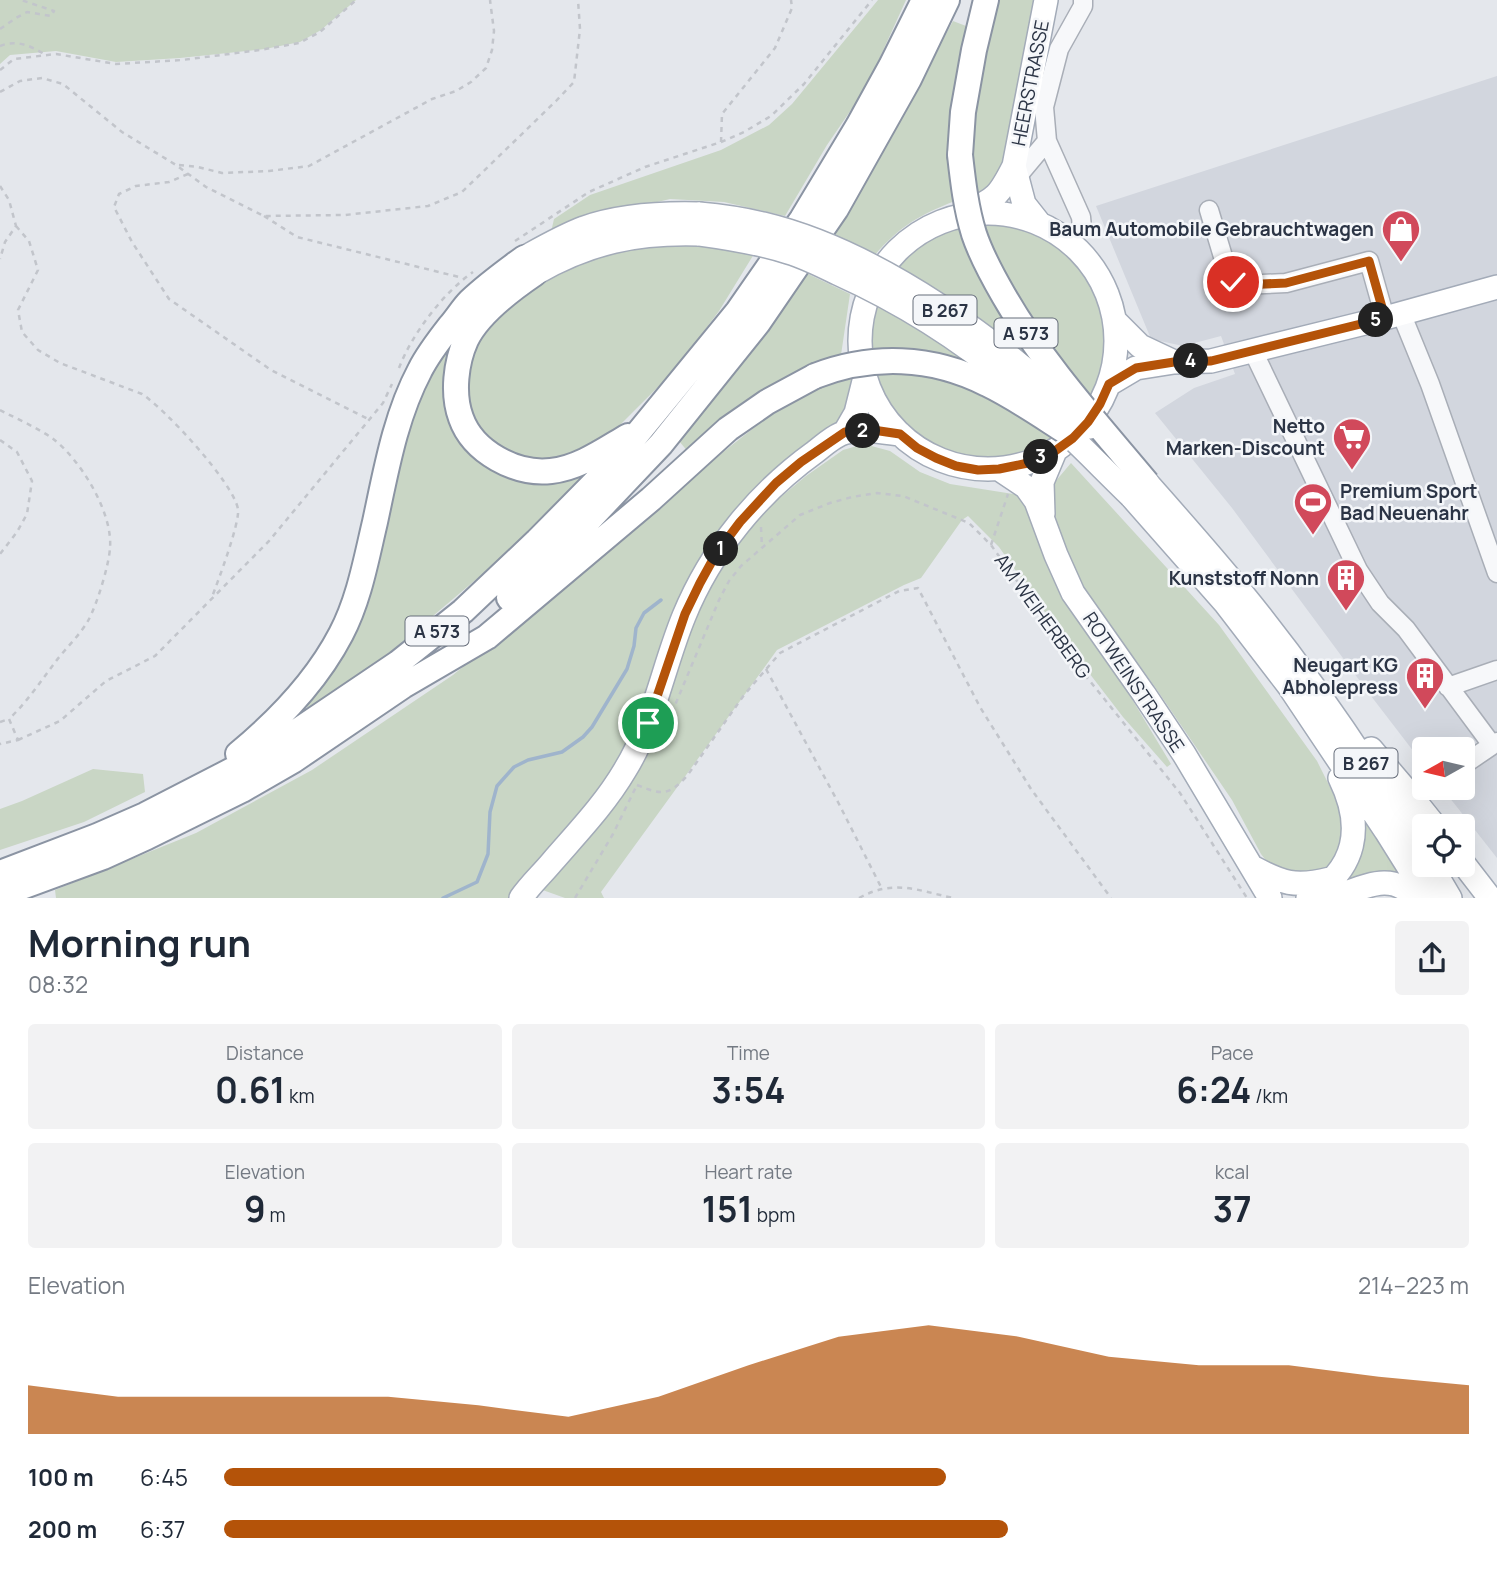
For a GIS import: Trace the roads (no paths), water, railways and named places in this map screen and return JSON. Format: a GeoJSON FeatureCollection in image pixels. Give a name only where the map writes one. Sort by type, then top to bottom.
{"type":"FeatureCollection","features":[{"type":"Feature","properties":{"kind":"highway","name":"A 573"},"geometry":{"type":"LineString","coordinates":[[0,873],[97,836],[194,790],[284,740],[397,663],[463,611],[611,466],[738,311],[802,219],[859,125],[924,0]]}},
{"type":"Feature","properties":{"kind":"highway","name":"A 573"},"geometry":{"type":"LineString","coordinates":[[403,686],[480,625],[552,559],[661,444],[758,323],[836,209],[909,79],[947,0]]}},
{"type":"Feature","properties":{"kind":"highway","name":"A 573"},"geometry":{"type":"LineString","coordinates":[[986,0],[963,112],[960,155],[963,189],[975,236],[994,279],[1022,328],[1139,490]]}},
{"type":"Feature","properties":{"kind":"highway","name":"A 573"},"geometry":{"type":"LineString","coordinates":[[529,266],[467,338],[456,377],[461,418],[470,433],[495,458],[511,466],[550,471],[578,464],[644,427]]}},
{"type":"Feature","properties":{"kind":"highway"},"geometry":{"type":"LineString","coordinates":[[194,790],[295,702],[321,668],[354,606],[393,438],[420,369],[433,347],[469,302],[502,274],[529,266]]}},
{"type":"Feature","properties":{"kind":"highway","name":"A 573"},"geometry":{"type":"LineString","coordinates":[[0,895],[103,857],[189,817],[294,760],[403,686],[487,637],[651,499],[728,429],[767,402],[815,376],[849,365],[877,361],[927,363],[984,382],[1003,392],[1060,441]]}},
{"type":"Feature","properties":{"kind":"main road","name":"HEERSTRASSE"},"geometry":{"type":"LineString","coordinates":[[865,377],[860,348],[862,319],[870,291],[884,266],[904,244],[928,228],[984,205],[1001,191],[1015,172],[1042,74],[1045,0]]}},
{"type":"Feature","properties":{"kind":"main road"},"geometry":{"type":"LineString","coordinates":[[1015,172],[1024,204],[1038,223]]}},
{"type":"Feature","properties":{"kind":"main road"},"geometry":{"type":"LineString","coordinates":[[865,377],[878,408],[900,434],[917,448],[956,466],[978,470],[1028,463],[1060,441],[1073,438],[1100,404],[1109,384],[1116,353],[1115,321],[1108,296],[1097,273],[1081,253],[1061,236],[1038,223],[1011,215],[983,213],[954,217]]}},
{"type":"Feature","properties":{"kind":"main road","name":"B 267"},"geometry":{"type":"LineString","coordinates":[[529,266],[614,240],[732,218],[809,239],[865,264],[932,301],[993,344],[1081,418],[1289,686],[1428,898]]}},
{"type":"Feature","properties":{"kind":"main road","name":"B 267"},"geometry":{"type":"LineString","coordinates":[[700,224],[731,238],[792,253],[887,298],[981,358],[1010,381],[1060,441],[1139,490],[1242,592],[1351,741],[1412,836]]}},
{"type":"Feature","properties":{"kind":"main road"},"geometry":{"type":"LineString","coordinates":[[1109,384],[1136,368],[1174,362],[1211,361],[1497,287]]}},
{"type":"Feature","properties":{"kind":"main road"},"geometry":{"type":"LineString","coordinates":[[1115,321],[1140,346],[1174,362]]}},
{"type":"Feature","properties":{"kind":"main road"},"geometry":{"type":"LineString","coordinates":[[521,898],[604,803],[626,769],[648,723],[685,614],[716,554],[740,522],[776,483],[845,432],[856,414],[865,377]]}},
{"type":"Feature","properties":{"kind":"main road"},"geometry":{"type":"LineString","coordinates":[[845,432],[873,430],[900,434]]}},
{"type":"Feature","properties":{"kind":"main road"},"geometry":{"type":"LineString","coordinates":[[1043,517],[1042,482],[1060,441]]}},
{"type":"Feature","properties":{"kind":"main road","name":"ROTWEINSTRASSE"},"geometry":{"type":"LineString","coordinates":[[999,469],[1026,487],[1036,501],[1073,593],[1177,744],[1270,898]]}},
{"type":"Feature","properties":{"kind":"main road"},"geometry":{"type":"LineString","coordinates":[[1304,674],[1425,814]]}},
{"type":"Feature","properties":{"kind":"main road","name":"B 267"},"geometry":{"type":"LineString","coordinates":[[1312,720],[1346,789],[1353,817],[1350,852],[1337,892]]}},
{"type":"Feature","properties":{"kind":"main road","name":"B 267"},"geometry":{"type":"LineString","coordinates":[[1252,867],[1275,879],[1295,884],[1312,883],[1337,892]]}},
{"type":"Feature","properties":{"kind":"main road"},"geometry":{"type":"LineString","coordinates":[[1438,877],[1451,898]]}},
{"type":"Feature","properties":{"kind":"main road"},"geometry":{"type":"LineString","coordinates":[[1474,877],[1490,898]]}},
{"type":"Feature","properties":{"kind":"main road","name":"B 267"},"geometry":{"type":"LineString","coordinates":[[1308,898],[1386,882],[1408,890],[1415,898]]}},
{"type":"Feature","properties":{"kind":"street"},"geometry":{"type":"LineString","coordinates":[[1082,228],[1081,218],[1047,141],[1042,74],[1083,6],[1083,0]]}},
{"type":"Feature","properties":{"kind":"street"},"geometry":{"type":"LineString","coordinates":[[1015,172],[1047,141]]}},
{"type":"Feature","properties":{"kind":"street"},"geometry":{"type":"LineString","coordinates":[[1209,210],[1227,270],[1233,282],[1241,285],[1286,283],[1369,261],[1393,315],[1430,384],[1497,573]]}},
{"type":"Feature","properties":{"kind":"street"},"geometry":{"type":"LineString","coordinates":[[1253,351],[1358,570],[1380,603],[1406,629],[1448,687],[1495,744],[1475,757]]}},
{"type":"Feature","properties":{"kind":"street"},"geometry":{"type":"LineString","coordinates":[[1448,687],[1497,670]]}},
{"type":"Feature","properties":{"kind":"waterway"},"geometry":{"type":"LineString","coordinates":[[443,898],[477,882],[488,854],[490,812],[497,786],[514,767],[528,760],[562,752],[592,727],[627,669],[636,628],[644,613],[661,600]]}},
{"type":"Feature","properties":{"kind":"place","name":"Baum Automobile Gebrauchtwagen"},"geometry":{"type":"Point","coordinates":[1401,263]}},
{"type":"Feature","properties":{"kind":"place","name":"Netto Marken-Discount"},"geometry":{"type":"Point","coordinates":[1352,471]}},
{"type":"Feature","properties":{"kind":"place","name":"Premium Sport Bad Neuenahr"},"geometry":{"type":"Point","coordinates":[1313,536]}},
{"type":"Feature","properties":{"kind":"place","name":"Kunststoff Nonn"},"geometry":{"type":"Point","coordinates":[1346,612]}},
{"type":"Feature","properties":{"kind":"place","name":"Neugart KG Abholepress"},"geometry":{"type":"Point","coordinates":[1425,710]}}]}
